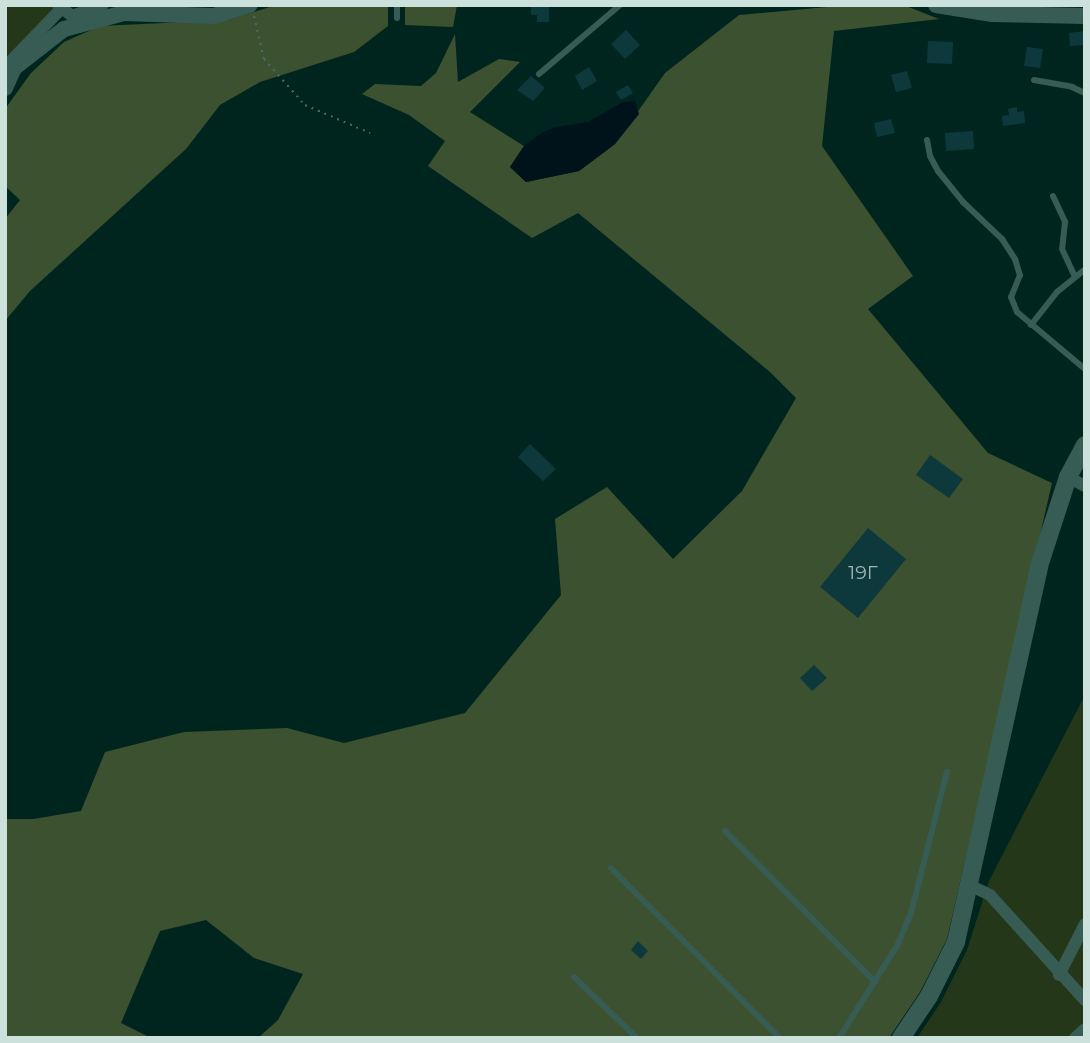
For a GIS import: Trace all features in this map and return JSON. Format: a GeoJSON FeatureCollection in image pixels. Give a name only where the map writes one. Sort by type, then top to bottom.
{"type":"FeatureCollection","features":[{"type":"Feature","properties":{"kind":"main road"},"geometry":{"type":"LineString","coordinates":[[901,1038],[929,996],[956,942],[971,886],[1041,560],[1068,477],[1085,445]]}},
{"type":"Feature","properties":{"kind":"street"},"geometry":{"type":"LineString","coordinates":[[5,67],[60,7],[72,16],[103,5]]}},
{"type":"Feature","properties":{"kind":"street"},"geometry":{"type":"LineString","coordinates":[[166,5],[180,15]]}},
{"type":"Feature","properties":{"kind":"street"},"geometry":{"type":"LineString","coordinates":[[5,88],[14,68],[64,29],[124,12],[214,16],[250,5]]}},
{"type":"Feature","properties":{"kind":"street"},"geometry":{"type":"LineString","coordinates":[[936,5],[992,14],[1085,16]]}},
{"type":"Feature","properties":{"kind":"street"},"geometry":{"type":"LineString","coordinates":[[1068,477],[1085,486]]}},
{"type":"Feature","properties":{"kind":"street"},"geometry":{"type":"LineString","coordinates":[[971,886],[990,895],[1059,975],[1085,1000]]}},
{"type":"Feature","properties":{"kind":"street"},"geometry":{"type":"LineString","coordinates":[[1059,975],[1085,924]]}},
{"type":"Feature","properties":{"kind":"street"},"geometry":{"type":"LineString","coordinates":[[1074,1038],[1085,1029]]}},
{"type":"Feature","properties":{"kind":"lane"},"geometry":{"type":"LineString","coordinates":[[397,5],[397,18]]}},
{"type":"Feature","properties":{"kind":"lane"},"geometry":{"type":"LineString","coordinates":[[539,74],[620,5]]}},
{"type":"Feature","properties":{"kind":"lane"},"geometry":{"type":"LineString","coordinates":[[1034,79],[1072,87],[1085,93]]}},
{"type":"Feature","properties":{"kind":"lane"},"geometry":{"type":"LineString","coordinates":[[927,140],[930,156],[938,171],[963,202],[1002,239],[1015,259],[1020,275],[1011,297],[1012,305],[1031,325],[1085,369]]}},
{"type":"Feature","properties":{"kind":"lane"},"geometry":{"type":"LineString","coordinates":[[1053,196],[1065,222],[1062,249],[1074,275]]}},
{"type":"Feature","properties":{"kind":"lane"},"geometry":{"type":"LineString","coordinates":[[1031,325],[1074,275],[1085,269]]}},
{"type":"Feature","properties":{"kind":"lane"},"geometry":{"type":"LineString","coordinates":[[839,1038],[897,946],[911,913],[947,772]]}},
{"type":"Feature","properties":{"kind":"lane"},"geometry":{"type":"LineString","coordinates":[[725,831],[875,982]]}},
{"type":"Feature","properties":{"kind":"lane"},"geometry":{"type":"LineString","coordinates":[[611,868],[780,1038]]}},
{"type":"Feature","properties":{"kind":"lane"},"geometry":{"type":"LineString","coordinates":[[574,977],[636,1038]]}},
{"type":"Feature","properties":{"kind":"path"},"geometry":{"type":"LineString","coordinates":[[250,5],[264,59],[305,105],[370,133]]}},
{"type":"Feature","properties":{"kind":"green space"},"geometry":{"type":"Polygon","coordinates":[[[5,5],[73,5],[53,10],[5,58],[5,5]]]}},
{"type":"Feature","properties":{"kind":"green space"},"geometry":{"type":"Polygon","coordinates":[[[276,5],[388,5],[388,26],[354,52],[260,82],[220,105],[186,149],[30,291],[5,321],[5,219],[20,200],[5,186],[5,109],[31,73],[64,42],[100,26],[228,20],[276,5]]]}},
{"type":"Feature","properties":{"kind":"green space"},"geometry":{"type":"Polygon","coordinates":[[[405,5],[457,5],[453,27],[405,25],[405,5]]]}},
{"type":"Feature","properties":{"kind":"green space"},"geometry":{"type":"Polygon","coordinates":[[[906,6],[939,19],[834,31],[822,146],[913,276],[868,309],[988,453],[1052,483],[947,939],[920,992],[889,1038],[258,1038],[278,1020],[303,974],[254,958],[206,920],[160,931],[121,1023],[151,1038],[5,1038],[5,819],[33,819],[81,811],[105,752],[184,732],[287,728],[344,743],[465,713],[561,595],[555,519],[607,487],[673,559],[742,491],[796,398],[770,372],[578,213],[532,238],[428,166],[445,141],[409,115],[362,94],[375,84],[421,86],[436,73],[455,34],[458,82],[499,59],[520,62],[470,112],[524,146],[510,167],[526,182],[579,171],[615,144],[665,73],[739,15],[827,7],[906,6]]]}},
{"type":"Feature","properties":{"kind":"green space"},"geometry":{"type":"Polygon","coordinates":[[[1085,695],[1085,1038],[917,1038],[941,1002],[967,950],[989,881],[1085,695]]]}},
{"type":"Feature","properties":{"kind":"water"},"geometry":{"type":"Polygon","coordinates":[[[635,101],[639,114],[615,144],[579,171],[526,182],[510,167],[524,146],[543,132],[555,127],[588,122],[623,102],[635,101]]]}},
{"type":"Feature","properties":{"kind":"building"},"geometry":{"type":"Polygon","coordinates":[[[531,5],[549,5],[549,22],[537,22],[537,15],[531,15],[531,5]]]}},
{"type":"Feature","properties":{"kind":"building"},"geometry":{"type":"Polygon","coordinates":[[[626,30],[640,45],[625,59],[611,44],[626,30]]]}},
{"type":"Feature","properties":{"kind":"building"},"geometry":{"type":"Polygon","coordinates":[[[1085,31],[1085,45],[1070,46],[1069,33],[1085,31]]]}},
{"type":"Feature","properties":{"kind":"building"},"geometry":{"type":"Polygon","coordinates":[[[928,41],[953,42],[952,64],[927,63],[928,41]]]}},
{"type":"Feature","properties":{"kind":"building"},"geometry":{"type":"Polygon","coordinates":[[[1027,47],[1043,49],[1040,68],[1024,66],[1027,47]]]}},
{"type":"Feature","properties":{"kind":"building"},"geometry":{"type":"Polygon","coordinates":[[[589,67],[597,81],[582,90],[575,76],[589,67]]]}},
{"type":"Feature","properties":{"kind":"building"},"geometry":{"type":"Polygon","coordinates":[[[907,71],[912,88],[896,92],[891,75],[907,71]]]}},
{"type":"Feature","properties":{"kind":"building"},"geometry":{"type":"Polygon","coordinates":[[[531,76],[545,88],[533,101],[517,90],[531,76]]]}},
{"type":"Feature","properties":{"kind":"building"},"geometry":{"type":"Polygon","coordinates":[[[628,85],[633,93],[621,100],[616,92],[628,85]]]}},
{"type":"Feature","properties":{"kind":"building"},"geometry":{"type":"Polygon","coordinates":[[[1017,107],[1017,112],[1024,111],[1025,123],[1003,126],[1002,116],[1009,115],[1008,109],[1017,107]]]}},
{"type":"Feature","properties":{"kind":"building"},"geometry":{"type":"Polygon","coordinates":[[[891,119],[895,133],[877,137],[874,123],[891,119]]]}},
{"type":"Feature","properties":{"kind":"building"},"geometry":{"type":"Polygon","coordinates":[[[973,131],[974,149],[946,151],[945,133],[973,131]]]}},
{"type":"Feature","properties":{"kind":"building"},"geometry":{"type":"Polygon","coordinates":[[[530,444],[556,469],[543,481],[518,457],[530,444]]]}},
{"type":"Feature","properties":{"kind":"building"},"geometry":{"type":"Polygon","coordinates":[[[930,455],[963,479],[949,498],[916,475],[930,455]]]}},
{"type":"Feature","properties":{"kind":"building"},"geometry":{"type":"Polygon","coordinates":[[[868,528],[906,559],[858,618],[820,587],[868,528]]]}},
{"type":"Feature","properties":{"kind":"building"},"geometry":{"type":"Polygon","coordinates":[[[814,665],[827,678],[812,691],[800,678],[814,665]]]}},
{"type":"Feature","properties":{"kind":"building"},"geometry":{"type":"Polygon","coordinates":[[[638,941],[648,951],[641,959],[631,950],[638,941]]]}}]}
